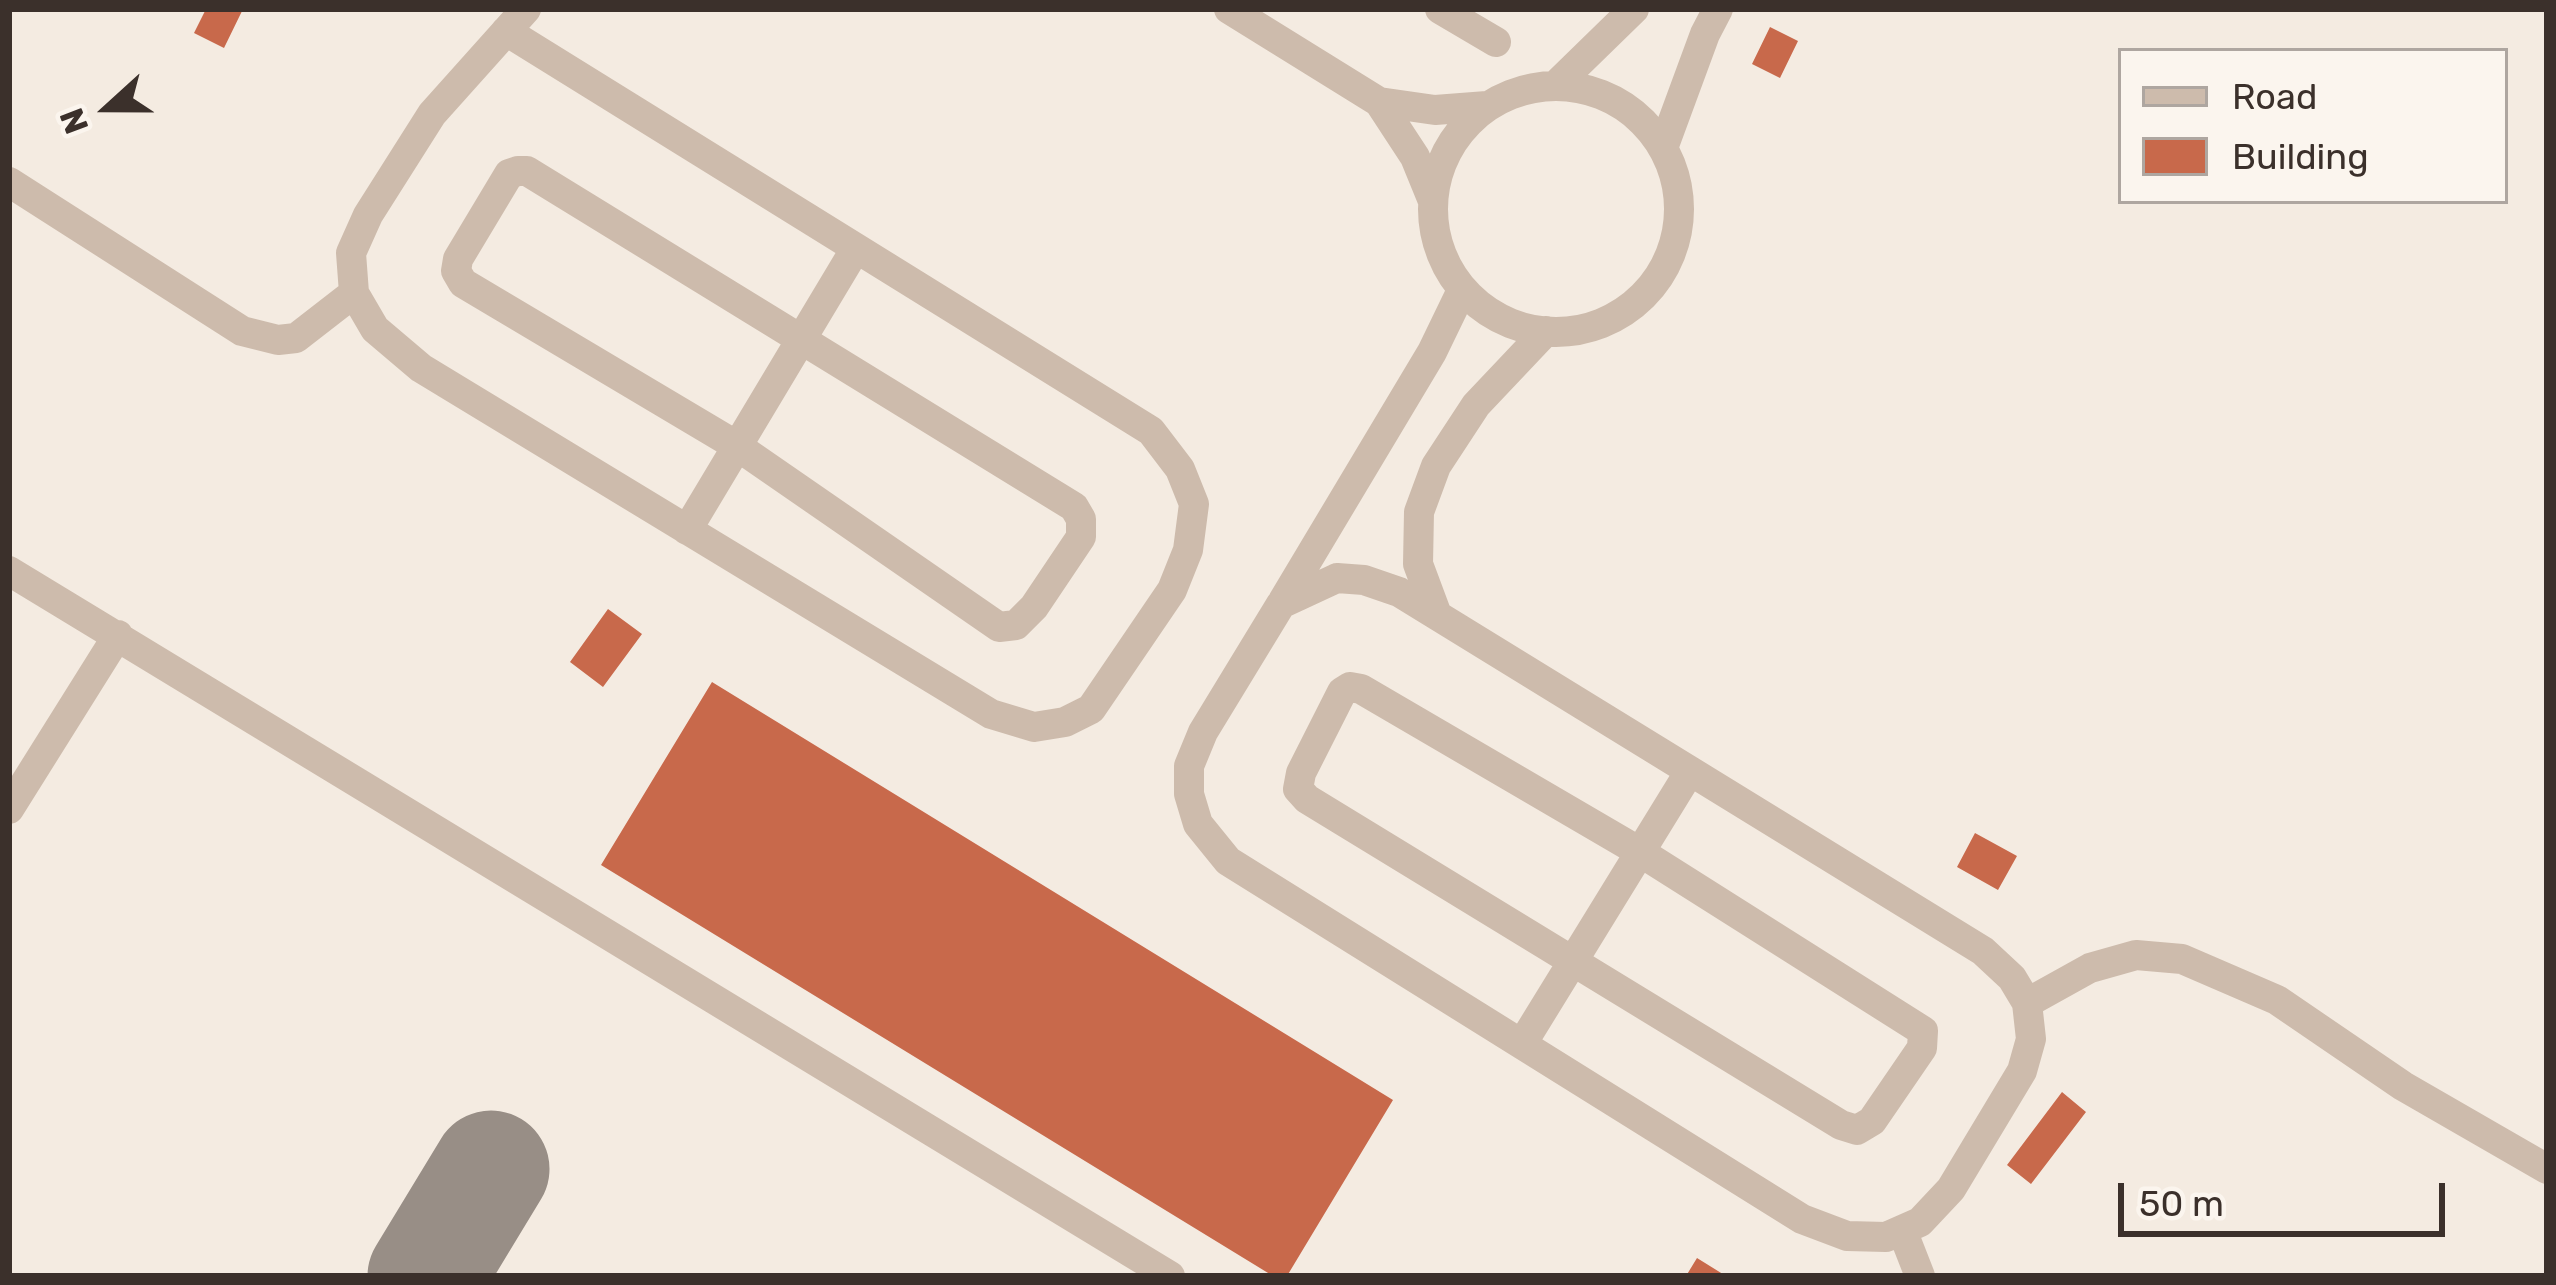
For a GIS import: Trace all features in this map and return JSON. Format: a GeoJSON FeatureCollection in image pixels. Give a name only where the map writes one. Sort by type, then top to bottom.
{"type":"FeatureCollection","features":[{"type":"Feature","properties":{"kind":"street"},"geometry":{"type":"LineString","coordinates":[[1440,9],[1496,42]]}},
{"type":"Feature","properties":{"kind":"street"},"geometry":{"type":"LineString","coordinates":[[1555,86],[1634,9]]}},
{"type":"Feature","properties":{"kind":"street"},"geometry":{"type":"LineString","coordinates":[[1663,148],[1718,9]]}},
{"type":"Feature","properties":{"kind":"street"},"geometry":{"type":"LineString","coordinates":[[1241,12],[1378,102],[1415,157],[1434,203],[1441,254],[1462,290],[1494,316],[1546,332],[1573,332],[1611,320],[1644,296],[1667,263],[1678,225],[1676,185],[1663,148],[1637,116],[1604,95],[1555,86],[1524,88],[1486,106],[1456,134],[1438,171],[1434,203]]}},
{"type":"Feature","properties":{"kind":"street"},"geometry":{"type":"LineString","coordinates":[[516,20],[856,248],[1151,431],[1180,469],[1194,504],[1188,550],[1172,590],[1090,709],[1065,722],[1034,727],[991,714],[421,368],[375,329],[354,293],[351,253],[368,215],[432,114],[516,20]]}},
{"type":"Feature","properties":{"kind":"street"},"geometry":{"type":"LineString","coordinates":[[1378,102],[1435,110],[1486,106]]}},
{"type":"Feature","properties":{"kind":"street"},"geometry":{"type":"LineString","coordinates":[[526,171],[1075,507],[1082,519],[1082,537],[1034,608],[1016,625],[999,627],[737,446],[463,283],[456,272],[458,259],[509,174],[526,171]]}},
{"type":"Feature","properties":{"kind":"street"},"geometry":{"type":"LineString","coordinates":[[9,182],[242,331],[278,340],[296,338],[354,293]]}},
{"type":"Feature","properties":{"kind":"street"},"geometry":{"type":"LineString","coordinates":[[687,530],[856,248]]}},
{"type":"Feature","properties":{"kind":"street"},"geometry":{"type":"LineString","coordinates":[[1281,604],[1337,578],[1364,580],[1399,592],[1983,951],[2012,977],[2027,1003],[2031,1039],[2022,1071],[1952,1189],[1920,1222],[1886,1237],[1847,1236],[1802,1219],[1228,861],[1198,824],[1189,794],[1189,766],[1203,733],[1432,352],[1462,290]]}},
{"type":"Feature","properties":{"kind":"street"},"geometry":{"type":"LineString","coordinates":[[1437,615],[1418,564],[1418,512],[1436,466],[1476,405],[1546,332]]}},
{"type":"Feature","properties":{"kind":"street"},"geometry":{"type":"LineString","coordinates":[[9,571],[1170,1276]]}},
{"type":"Feature","properties":{"kind":"street"},"geometry":{"type":"LineString","coordinates":[[9,809],[118,635]]}},
{"type":"Feature","properties":{"kind":"street"},"geometry":{"type":"LineString","coordinates":[[1350,687],[1360,689],[1640,852],[1908,1019],[1923,1031],[1922,1048],[1873,1121],[1857,1130],[1841,1125],[1575,959],[1307,799],[1298,789],[1301,773],[1342,692],[1350,687]]}},
{"type":"Feature","properties":{"kind":"street"},"geometry":{"type":"LineString","coordinates":[[1522,1044],[1690,772]]}},
{"type":"Feature","properties":{"kind":"street"},"geometry":{"type":"LineString","coordinates":[[2027,1003],[2090,968],[2136,956],[2182,959],[2277,1000],[2403,1086],[2547,1169]]}},
{"type":"Feature","properties":{"kind":"street"},"geometry":{"type":"LineString","coordinates":[[1902,1230],[1920,1276]]}},
{"type":"Feature","properties":{"kind":"building"},"geometry":{"type":"Polygon","coordinates":[[[206,9],[243,9],[224,48],[194,33],[206,9]]]}},
{"type":"Feature","properties":{"kind":"building"},"geometry":{"type":"Polygon","coordinates":[[[1770,27],[1798,41],[1780,78],[1752,64],[1770,27]]]}},
{"type":"Feature","properties":{"kind":"building"},"geometry":{"type":"Polygon","coordinates":[[[608,609],[642,634],[603,687],[570,662],[608,609]]]}},
{"type":"Feature","properties":{"kind":"building"},"geometry":{"type":"Polygon","coordinates":[[[712,682],[1393,1100],[1287,1276],[1273,1276],[601,865],[712,682]]]}},
{"type":"Feature","properties":{"kind":"building"},"geometry":{"type":"Polygon","coordinates":[[[1975,833],[2017,856],[1998,890],[1957,867],[1975,833]]]}},
{"type":"Feature","properties":{"kind":"building"},"geometry":{"type":"Polygon","coordinates":[[[2062,1092],[2086,1112],[2031,1184],[2007,1165],[2062,1092]]]}},
{"type":"Feature","properties":{"kind":"building"},"geometry":{"type":"Polygon","coordinates":[[[1697,1258],[1726,1276],[1686,1276],[1697,1258]]]}},
{"type":"Feature","properties":{"kind":"taxiway"},"geometry":{"type":"LineString","coordinates":[[426,1276],[491,1169]]}}]}
